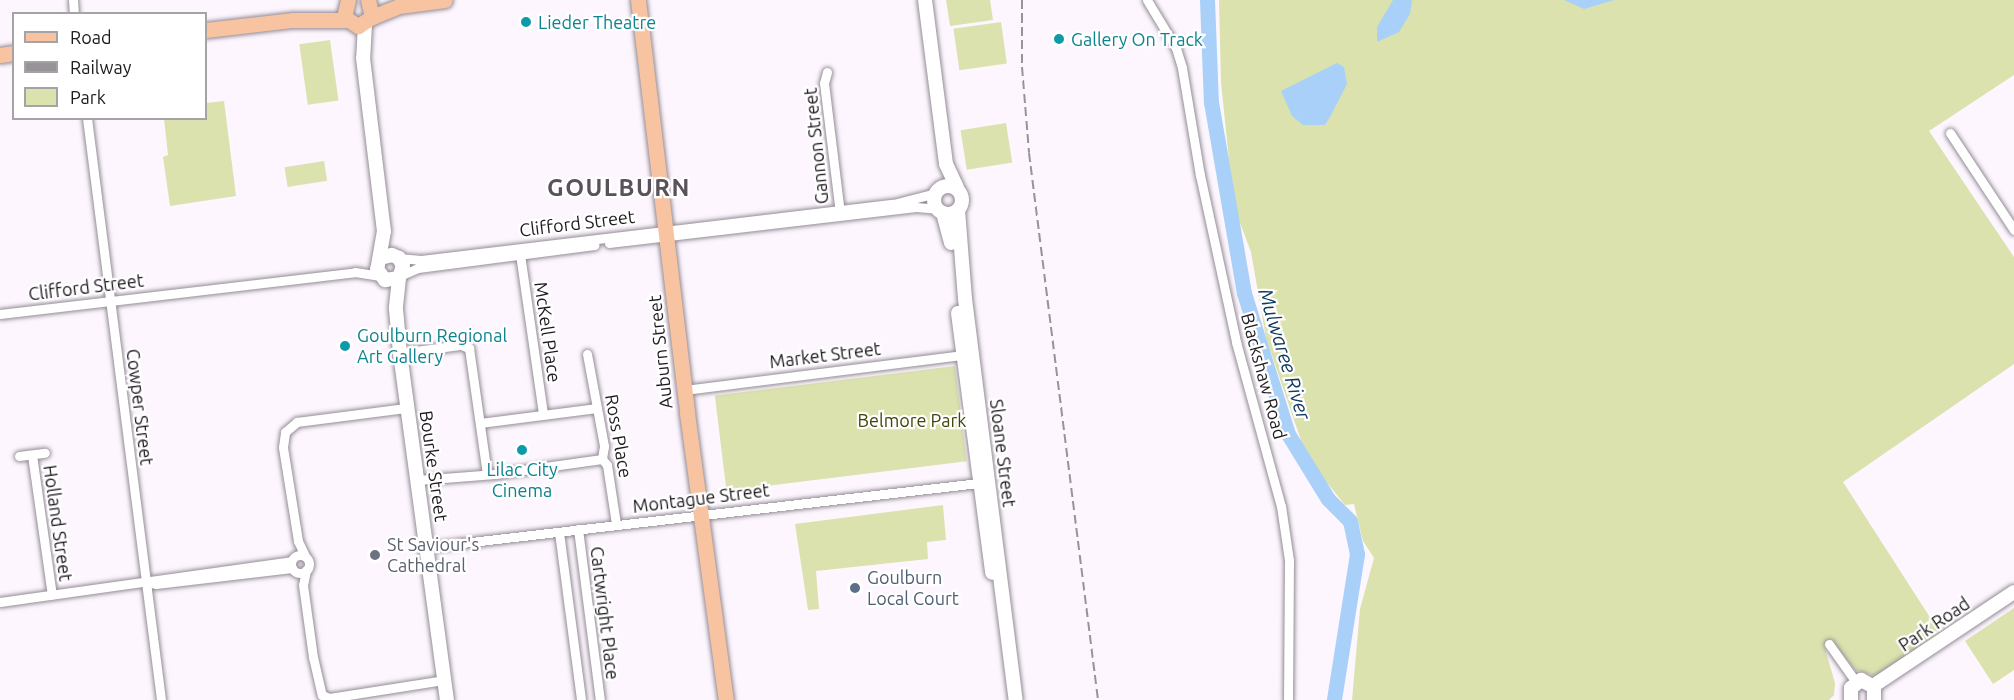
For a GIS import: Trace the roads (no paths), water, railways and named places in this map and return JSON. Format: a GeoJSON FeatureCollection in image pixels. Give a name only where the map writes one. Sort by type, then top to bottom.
{"type":"FeatureCollection","features":[{"type":"Feature","properties":{"kind":"main road"},"geometry":{"type":"LineString","coordinates":[[207,30],[362,15],[399,6],[445,0]]}},
{"type":"Feature","properties":{"kind":"main road","name":"Auburn Street"},"geometry":{"type":"LineString","coordinates":[[638,0],[693,389],[704,514],[732,700]]}},
{"type":"Feature","properties":{"kind":"main road","name":"Auburn Street"},"geometry":{"type":"LineString","coordinates":[[644,0],[726,700]]}},
{"type":"Feature","properties":{"kind":"main road"},"geometry":{"type":"LineString","coordinates":[[293,20],[347,2],[362,15]]}},
{"type":"Feature","properties":{"kind":"street"},"geometry":{"type":"LineString","coordinates":[[925,0],[946,164],[957,188],[939,190],[946,164]]}},
{"type":"Feature","properties":{"kind":"street","name":"Blackshaw Road"},"geometry":{"type":"LineString","coordinates":[[1147,0],[1176,48],[1182,68],[1202,184],[1236,342],[1281,506],[1289,567],[1288,700]]}},
{"type":"Feature","properties":{"kind":"street"},"geometry":{"type":"LineString","coordinates":[[362,15],[363,58],[384,231],[380,259],[382,278],[400,276]]}},
{"type":"Feature","properties":{"kind":"street","name":"Gannon Street"},"geometry":{"type":"LineString","coordinates":[[827,72],[824,83],[840,213]]}},
{"type":"Feature","properties":{"kind":"street","name":"Cowper Street"},"geometry":{"type":"LineString","coordinates":[[87,120],[161,700]]}},
{"type":"Feature","properties":{"kind":"street"},"geometry":{"type":"LineString","coordinates":[[1950,133],[2014,230]]}},
{"type":"Feature","properties":{"kind":"street","name":"Sloane Street"},"geometry":{"type":"LineString","coordinates":[[957,188],[962,202],[958,210],[965,300],[1016,700]]}},
{"type":"Feature","properties":{"kind":"street","name":"Clifford Street"},"geometry":{"type":"LineString","coordinates":[[840,213],[893,204],[939,190]]}},
{"type":"Feature","properties":{"kind":"street","name":"Sloane Street"},"geometry":{"type":"LineString","coordinates":[[939,190],[940,211],[950,231],[961,355],[1010,700]]}},
{"type":"Feature","properties":{"kind":"street","name":"Clifford Street"},"geometry":{"type":"LineString","coordinates":[[398,257],[421,260],[522,251],[840,213],[916,207],[940,211]]}},
{"type":"Feature","properties":{"kind":"street"},"geometry":{"type":"LineString","coordinates":[[940,211],[958,210]]}},
{"type":"Feature","properties":{"kind":"street"},"geometry":{"type":"LineString","coordinates":[[380,259],[398,257],[384,231]]}},
{"type":"Feature","properties":{"kind":"street","name":"McKell Place"},"geometry":{"type":"LineString","coordinates":[[522,251],[543,414]]}},
{"type":"Feature","properties":{"kind":"street","name":"Clifford Street"},"geometry":{"type":"LineString","coordinates":[[400,276],[418,268],[504,252]]}},
{"type":"Feature","properties":{"kind":"street","name":"Bourke Street"},"geometry":{"type":"LineString","coordinates":[[398,257],[400,276],[396,309],[400,353],[447,700]]}},
{"type":"Feature","properties":{"kind":"street","name":"Clifford Street"},"geometry":{"type":"LineString","coordinates":[[355,272],[380,259]]}},
{"type":"Feature","properties":{"kind":"street","name":"Clifford Street"},"geometry":{"type":"LineString","coordinates":[[0,314],[355,272],[382,278]]}},
{"type":"Feature","properties":{"kind":"street","name":"Bourke Street"},"geometry":{"type":"LineString","coordinates":[[382,278],[396,309]]}},
{"type":"Feature","properties":{"kind":"street"},"geometry":{"type":"LineString","coordinates":[[961,355],[967,342],[965,300]]}},
{"type":"Feature","properties":{"kind":"street"},"geometry":{"type":"LineString","coordinates":[[400,353],[461,345],[469,348],[487,474]]}},
{"type":"Feature","properties":{"kind":"street","name":"Ross Place"},"geometry":{"type":"LineString","coordinates":[[587,354],[597,408],[602,459],[608,465],[616,524]]}},
{"type":"Feature","properties":{"kind":"street","name":"Market Street"},"geometry":{"type":"LineString","coordinates":[[693,389],[961,355]]}},
{"type":"Feature","properties":{"kind":"street"},"geometry":{"type":"LineString","coordinates":[[407,408],[297,422],[285,432],[283,447],[298,542],[298,564],[321,697],[329,698],[444,680]]}},
{"type":"Feature","properties":{"kind":"street"},"geometry":{"type":"LineString","coordinates":[[480,423],[597,408]]}},
{"type":"Feature","properties":{"kind":"street"},"geometry":{"type":"LineString","coordinates":[[979,483],[983,477],[981,428]]}},
{"type":"Feature","properties":{"kind":"street","name":"Holland Street"},"geometry":{"type":"LineString","coordinates":[[19,456],[45,453]]}},
{"type":"Feature","properties":{"kind":"street","name":"Holland Street"},"geometry":{"type":"LineString","coordinates":[[32,455],[51,595]]}},
{"type":"Feature","properties":{"kind":"street"},"geometry":{"type":"LineString","coordinates":[[418,480],[487,474],[602,459]]}},
{"type":"Feature","properties":{"kind":"street","name":"Montague Street"},"geometry":{"type":"LineString","coordinates":[[428,547],[979,483]]}},
{"type":"Feature","properties":{"kind":"street"},"geometry":{"type":"LineString","coordinates":[[994,528],[997,512]]}},
{"type":"Feature","properties":{"kind":"street","name":"Cartwright Place"},"geometry":{"type":"LineString","coordinates":[[578,530],[600,700]]}},
{"type":"Feature","properties":{"kind":"street","name":"Cartwright Place"},"geometry":{"type":"LineString","coordinates":[[559,532],[581,700]]}},
{"type":"Feature","properties":{"kind":"street"},"geometry":{"type":"LineString","coordinates":[[0,602],[298,564]]}},
{"type":"Feature","properties":{"kind":"street","name":"Park Road"},"geometry":{"type":"LineString","coordinates":[[1874,693],[2014,592]]}},
{"type":"Feature","properties":{"kind":"street"},"geometry":{"type":"LineString","coordinates":[[1829,644],[1856,682]]}},
{"type":"Feature","properties":{"kind":"street"},"geometry":{"type":"LineString","coordinates":[[1851,700],[1850,691],[1856,682],[1864,681],[1874,693]]}},
{"type":"Feature","properties":{"kind":"water"},"geometry":{"type":"Polygon","coordinates":[[[1393,0],[1412,0],[1410,14],[1399,32],[1377,42],[1377,27],[1393,0]]]}},
{"type":"Feature","properties":{"kind":"water"},"geometry":{"type":"Polygon","coordinates":[[[1564,0],[1614,0],[1584,9],[1564,0]]]}},
{"type":"Feature","properties":{"kind":"water"},"geometry":{"type":"Polygon","coordinates":[[[1337,63],[1344,67],[1347,84],[1330,117],[1325,125],[1303,125],[1292,116],[1281,91],[1337,63]]]}},
{"type":"Feature","properties":{"kind":"waterway","name":"Mulwaree River"},"geometry":{"type":"LineString","coordinates":[[1207,0],[1211,102],[1244,293],[1288,434],[1328,499],[1350,521],[1357,554],[1334,700]]}},
{"type":"Feature","properties":{"kind":"railway"},"geometry":{"type":"LineString","coordinates":[[1022,0],[1022,67],[1029,153],[1098,700]]}},
{"type":"Feature","properties":{"kind":"place","name":"Lieder Theatre"},"geometry":{"type":"Point","coordinates":[526,22]}},
{"type":"Feature","properties":{"kind":"place","name":"Gallery On Track"},"geometry":{"type":"Point","coordinates":[1059,39]}},
{"type":"Feature","properties":{"kind":"place","name":"Goulburn Regional Art Gallery"},"geometry":{"type":"Point","coordinates":[345,346]}},
{"type":"Feature","properties":{"kind":"place","name":"Lilac City Cinema"},"geometry":{"type":"Point","coordinates":[522,450]}},
{"type":"Feature","properties":{"kind":"place","name":"St Saviour's Cathedral"},"geometry":{"type":"Point","coordinates":[375,555]}},
{"type":"Feature","properties":{"kind":"place","name":"Goulburn Local Court"},"geometry":{"type":"Point","coordinates":[855,588]}},
{"type":"Feature","properties":{"kind":"district","name":"GOULBURN"},"geometry":{"type":"Point","coordinates":[619,188]}},
{"type":"Feature","properties":{"kind":"park label","name":"Belmore Park"},"geometry":{"type":"Point","coordinates":[912,420]}}]}
